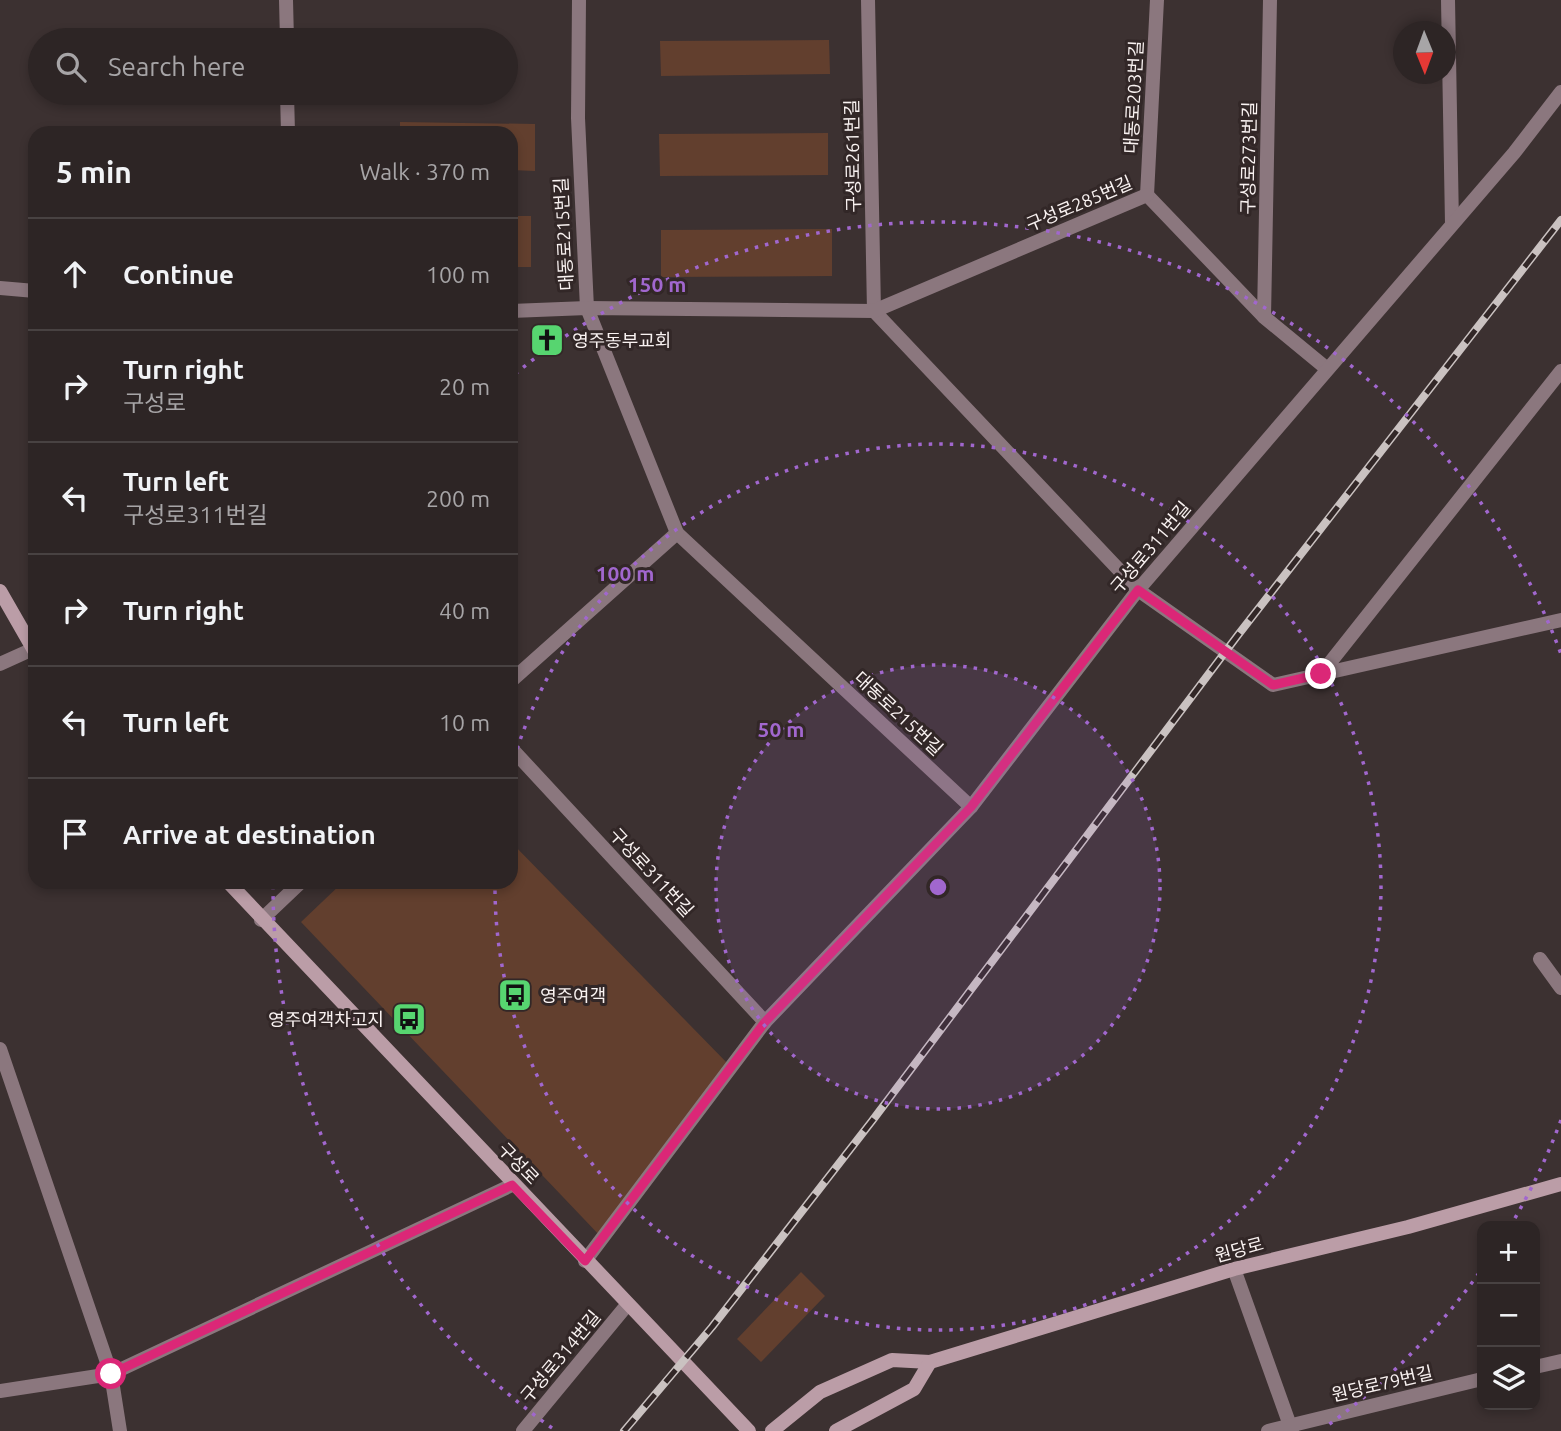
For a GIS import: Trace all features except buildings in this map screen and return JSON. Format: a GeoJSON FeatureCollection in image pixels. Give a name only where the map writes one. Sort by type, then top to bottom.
{"type":"FeatureCollection","features":[{"type":"Feature","properties":{"kind":"main road"},"geometry":{"type":"LineString","coordinates":[[0,591],[28,640]]}},
{"type":"Feature","properties":{"kind":"main road","name":"구성로"},"geometry":{"type":"LineString","coordinates":[[234,889],[512,1185],[749,1431]]}},
{"type":"Feature","properties":{"kind":"main road","name":"원당로"},"geometry":{"type":"LineString","coordinates":[[772,1431],[820,1392],[892,1360],[930,1362],[1234,1269],[1408,1227],[1561,1184]]}},
{"type":"Feature","properties":{"kind":"main road"},"geometry":{"type":"LineString","coordinates":[[836,1431],[914,1389],[930,1362]]}},
{"type":"Feature","properties":{"kind":"street"},"geometry":{"type":"LineString","coordinates":[[286,0],[287,28]]}},
{"type":"Feature","properties":{"kind":"street","name":"대동로215번길"},"geometry":{"type":"LineString","coordinates":[[579,0],[578,118],[587,308],[677,533],[971,807]]}},
{"type":"Feature","properties":{"kind":"street","name":"구성로261번길"},"geometry":{"type":"LineString","coordinates":[[867,0],[874,311]]}},
{"type":"Feature","properties":{"kind":"street","name":"대동로203번길"},"geometry":{"type":"LineString","coordinates":[[1147,195],[1157,0]]}},
{"type":"Feature","properties":{"kind":"street","name":"구성로273번길"},"geometry":{"type":"LineString","coordinates":[[1264,317],[1270,0]]}},
{"type":"Feature","properties":{"kind":"street"},"geometry":{"type":"LineString","coordinates":[[1448,0],[1452,224]]}},
{"type":"Feature","properties":{"kind":"street","name":"구성로311번길"},"geometry":{"type":"LineString","coordinates":[[585,1261],[765,1022],[971,807],[1138,590],[1452,224],[1561,92]]}},
{"type":"Feature","properties":{"kind":"street"},"geometry":{"type":"LineString","coordinates":[[287,105],[288,126]]}},
{"type":"Feature","properties":{"kind":"street","name":"구성로285번길"},"geometry":{"type":"LineString","coordinates":[[518,311],[587,308],[874,311],[1147,195],[1264,317],[1326,368]]}},
{"type":"Feature","properties":{"kind":"street"},"geometry":{"type":"LineString","coordinates":[[0,288],[28,290]]}},
{"type":"Feature","properties":{"kind":"street"},"geometry":{"type":"LineString","coordinates":[[874,311],[1138,590],[1273,685],[1561,620]]}},
{"type":"Feature","properties":{"kind":"street"},"geometry":{"type":"LineString","coordinates":[[1321,674],[1561,371]]}},
{"type":"Feature","properties":{"kind":"street"},"geometry":{"type":"LineString","coordinates":[[518,675],[677,533]]}},
{"type":"Feature","properties":{"kind":"street"},"geometry":{"type":"LineString","coordinates":[[0,664],[28,652]]}},
{"type":"Feature","properties":{"kind":"street","name":"구성로311번길"},"geometry":{"type":"LineString","coordinates":[[518,756],[765,1022]]}},
{"type":"Feature","properties":{"kind":"street"},"geometry":{"type":"LineString","coordinates":[[261,920],[294,889]]}},
{"type":"Feature","properties":{"kind":"street"},"geometry":{"type":"LineString","coordinates":[[1539,958],[1561,989]]}},
{"type":"Feature","properties":{"kind":"street"},"geometry":{"type":"LineString","coordinates":[[0,1049],[111,1374],[120,1431]]}},
{"type":"Feature","properties":{"kind":"street"},"geometry":{"type":"LineString","coordinates":[[0,1391],[111,1374],[512,1185]]}},
{"type":"Feature","properties":{"kind":"street"},"geometry":{"type":"LineString","coordinates":[[1234,1269],[1291,1427],[1268,1431]]}},
{"type":"Feature","properties":{"kind":"street","name":"구성로314번길"},"geometry":{"type":"LineString","coordinates":[[523,1431],[627,1305]]}},
{"type":"Feature","properties":{"kind":"street"},"geometry":{"type":"LineString","coordinates":[[1540,1366],[1561,1361]]}},
{"type":"Feature","properties":{"kind":"street","name":"원당로79번길"},"geometry":{"type":"LineString","coordinates":[[1291,1427],[1477,1380]]}},
{"type":"Feature","properties":{"kind":"railway"},"geometry":{"type":"LineString","coordinates":[[624,1431],[712,1327],[872,1121],[1238,635],[1561,220]]}},
{"type":"Feature","properties":{"kind":"place","name":"영주동부교회"},"geometry":{"type":"Point","coordinates":[547,340]}},
{"type":"Feature","properties":{"kind":"place","name":"영주여객"},"geometry":{"type":"Point","coordinates":[515,995]}},
{"type":"Feature","properties":{"kind":"place","name":"영주여객차고지"},"geometry":{"type":"Point","coordinates":[409,1019]}},
{"type":"Feature","properties":{"kind":"route"},"geometry":{"type":"LineString","coordinates":[[111,1374],[512,1185],[585,1261],[765,1022],[971,807],[1138,590],[1273,685],[1321,674]]}}]}
